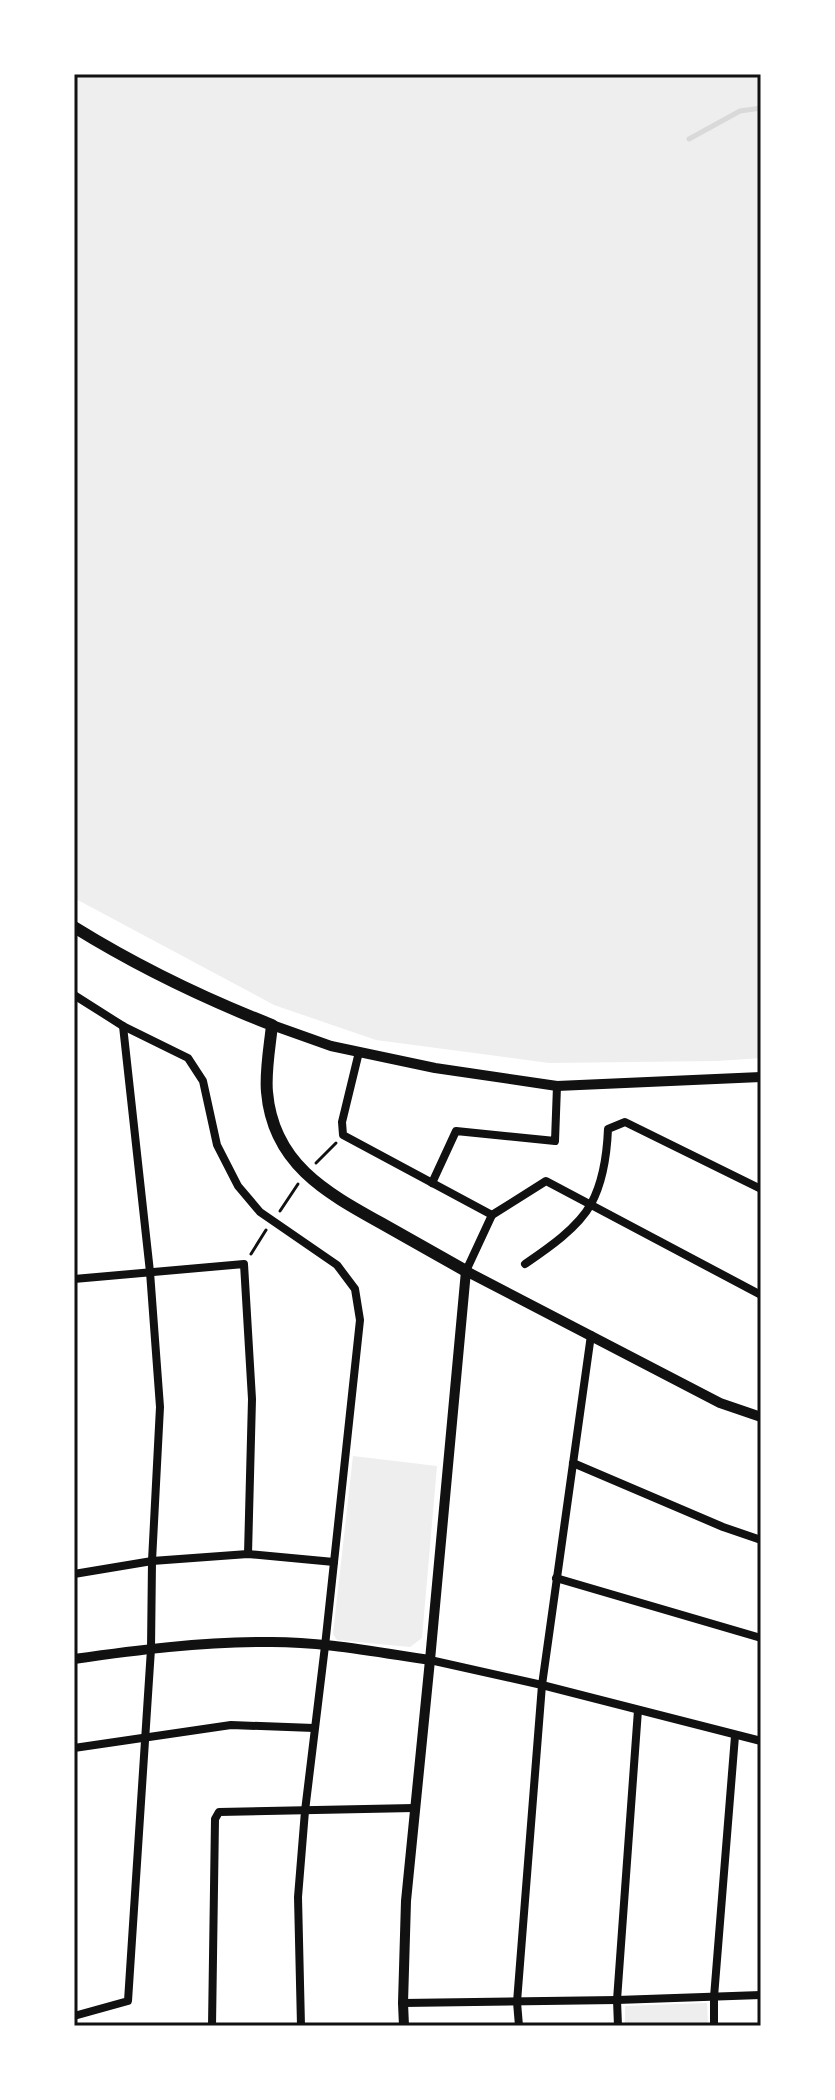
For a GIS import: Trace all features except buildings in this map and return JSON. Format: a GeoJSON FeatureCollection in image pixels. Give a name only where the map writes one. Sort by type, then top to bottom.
{"type":"FeatureCollection","features":[{"type":"Feature","properties":{"kind":"main road"},"geometry":{"type":"LineString","coordinates":[[74,927],[167,980],[272,1025],[267,1091],[275,1128],[289,1155],[305,1174],[331,1195],[466,1271]]}},
{"type":"Feature","properties":{"kind":"street"},"geometry":{"type":"LineString","coordinates":[[74,995],[123,1026],[188,1058],[203,1081],[217,1145],[238,1186],[260,1212],[337,1265],[355,1289],[360,1320],[298,1897],[301,2026]]}},
{"type":"Feature","properties":{"kind":"street"},"geometry":{"type":"LineString","coordinates":[[272,1025],[331,1046],[359,1052],[497,1079],[557,1086],[761,1077]]}},
{"type":"Feature","properties":{"kind":"street"},"geometry":{"type":"LineString","coordinates":[[74,2016],[128,2001],[151,1649],[160,1407],[150,1272],[123,1026]]}},
{"type":"Feature","properties":{"kind":"street"},"geometry":{"type":"LineString","coordinates":[[359,1052],[342,1122],[343,1135],[492,1215]]}},
{"type":"Feature","properties":{"kind":"street"},"geometry":{"type":"LineString","coordinates":[[432,1183],[456,1131],[555,1141],[557,1086]]}},
{"type":"Feature","properties":{"kind":"street"},"geometry":{"type":"LineString","coordinates":[[525,1264],[563,1236],[591,1204],[606,1160],[608,1129],[625,1122],[761,1189]]}},
{"type":"Feature","properties":{"kind":"street"},"geometry":{"type":"LineString","coordinates":[[404,2026],[406,1901],[466,1271],[492,1215],[546,1181],[761,1295]]}},
{"type":"Feature","properties":{"kind":"street"},"geometry":{"type":"LineString","coordinates":[[74,1279],[244,1264],[252,1399],[248,1554]]}},
{"type":"Feature","properties":{"kind":"street"},"geometry":{"type":"LineString","coordinates":[[466,1271],[720,1403],[761,1417]]}},
{"type":"Feature","properties":{"kind":"street"},"geometry":{"type":"LineString","coordinates":[[519,2026],[517,2002],[542,1685],[591,1335]]}},
{"type":"Feature","properties":{"kind":"street"},"geometry":{"type":"LineString","coordinates":[[573,1463],[761,1540]]}},
{"type":"Feature","properties":{"kind":"street"},"geometry":{"type":"LineString","coordinates":[[74,1574],[152,1561],[248,1554],[334,1562]]}},
{"type":"Feature","properties":{"kind":"street"},"geometry":{"type":"LineString","coordinates":[[556,1578],[761,1638]]}},
{"type":"Feature","properties":{"kind":"street"},"geometry":{"type":"LineString","coordinates":[[74,1659],[210,1643],[268,1641],[325,1646],[430,1660],[761,1741]]}},
{"type":"Feature","properties":{"kind":"street"},"geometry":{"type":"LineString","coordinates":[[618,2026],[617,2000],[638,1710]]}},
{"type":"Feature","properties":{"kind":"street"},"geometry":{"type":"LineString","coordinates":[[74,1748],[231,1725],[314,1728]]}},
{"type":"Feature","properties":{"kind":"street"},"geometry":{"type":"LineString","coordinates":[[714,2026],[735,1736]]}},
{"type":"Feature","properties":{"kind":"street"},"geometry":{"type":"LineString","coordinates":[[212,2026],[215,1819],[219,1812],[414,1808]]}},
{"type":"Feature","properties":{"kind":"street"},"geometry":{"type":"LineString","coordinates":[[403,2003],[761,1995]]}},
{"type":"Feature","properties":{"kind":"path"},"geometry":{"type":"LineString","coordinates":[[305,1174],[343,1135]]}},
{"type":"Feature","properties":{"kind":"shaded area"},"geometry":{"type":"Polygon","coordinates":[[[74,74],[761,74],[761,1058],[549,1063],[376,1040],[274,1005],[74,898],[74,74]]]}},
{"type":"Feature","properties":{"kind":"shaded area"},"geometry":{"type":"Polygon","coordinates":[[[353,1456],[437,1466],[422,1638],[410,1647],[337,1640],[333,1634],[353,1456]]]}},
{"type":"Feature","properties":{"kind":"shaded area"},"geometry":{"type":"Polygon","coordinates":[[[707,2003],[708,2026],[625,2026],[625,2006],[707,2003]]]}},
{"type":"Feature","properties":{"kind":"waterway"},"geometry":{"type":"LineString","coordinates":[[689,139],[740,111],[761,108]]}}]}
